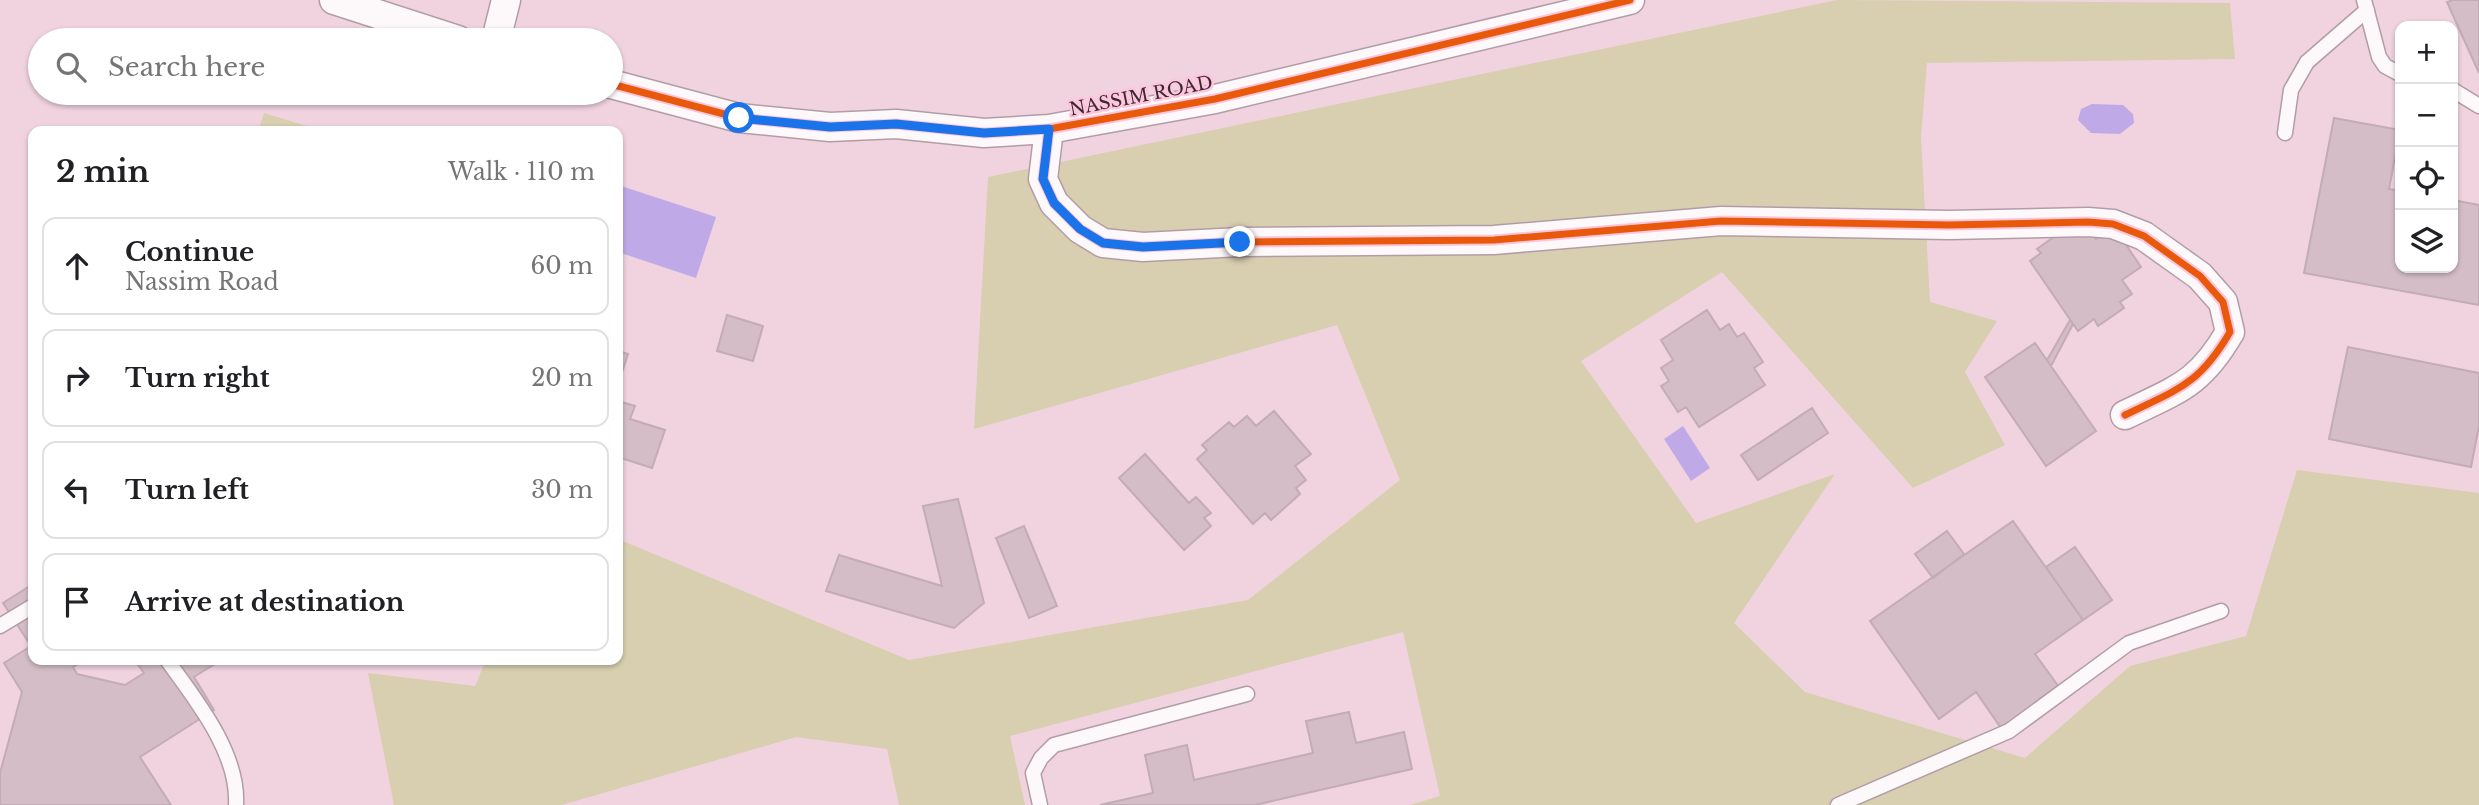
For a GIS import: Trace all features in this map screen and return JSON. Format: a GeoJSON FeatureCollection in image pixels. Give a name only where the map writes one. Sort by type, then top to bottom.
{"type":"FeatureCollection","features":[{"type":"Feature","properties":{"kind":"street"},"geometry":{"type":"LineString","coordinates":[[334,0],[421,28]]}},
{"type":"Feature","properties":{"kind":"street"},"geometry":{"type":"LineString","coordinates":[[499,28],[506,0]]}},
{"type":"Feature","properties":{"kind":"street","name":"NASSIM ROAD"},"geometry":{"type":"LineString","coordinates":[[623,87],[739,118],[830,127],[896,124],[984,133],[1049,129],[1215,99],[1630,0]]}},
{"type":"Feature","properties":{"kind":"street"},"geometry":{"type":"LineString","coordinates":[[1049,129],[1043,179],[1054,203],[1080,229],[1103,243],[1143,247],[1240,242],[1494,240],[1721,221],[1949,225],[2088,222],[2113,225],[2144,236],[2200,276],[2222,302],[2230,332],[2214,359],[2190,383],[2125,415]]}},
{"type":"Feature","properties":{"kind":"lane"},"geometry":{"type":"LineString","coordinates":[[2285,133],[2291,90],[2307,62],[2365,5],[2379,57],[2395,71]]}},
{"type":"Feature","properties":{"kind":"lane"},"geometry":{"type":"LineString","coordinates":[[2458,93],[2479,106]]}},
{"type":"Feature","properties":{"kind":"lane"},"geometry":{"type":"LineString","coordinates":[[0,626],[28,609]]}},
{"type":"Feature","properties":{"kind":"lane"},"geometry":{"type":"LineString","coordinates":[[1838,805],[2009,731],[2129,643],[2221,611]]}},
{"type":"Feature","properties":{"kind":"lane"},"geometry":{"type":"LineString","coordinates":[[171,665],[187,687],[229,758],[236,805]]}},
{"type":"Feature","properties":{"kind":"lane"},"geometry":{"type":"LineString","coordinates":[[1040,805],[1032,773],[1041,758],[1054,745],[1247,694]]}},
{"type":"Feature","properties":{"kind":"shaded area"},"geometry":{"type":"Polygon","coordinates":[[[1837,0],[2230,3],[2235,59],[1927,63],[1921,137],[1930,302],[1997,321],[1965,372],[2005,445],[1913,488],[1722,272],[1581,361],[1696,523],[1835,474],[1734,623],[1805,692],[2025,758],[2130,666],[2246,636],[2297,470],[2479,493],[2479,805],[1410,805],[1440,796],[1403,632],[1010,736],[1025,805],[899,805],[887,749],[796,737],[562,805],[394,805],[368,673],[475,686],[484,665],[623,665],[623,541],[909,660],[1248,600],[1400,480],[1337,325],[974,429],[988,177],[1837,0]]]}},
{"type":"Feature","properties":{"kind":"shaded area"},"geometry":{"type":"Polygon","coordinates":[[[2092,104],[2123,105],[2133,114],[2134,123],[2120,134],[2091,133],[2078,120],[2081,109],[2092,104]]]}},
{"type":"Feature","properties":{"kind":"shaded area"},"geometry":{"type":"Polygon","coordinates":[[[264,113],[307,126],[260,126],[264,113]]]}},
{"type":"Feature","properties":{"kind":"shaded area"},"geometry":{"type":"Polygon","coordinates":[[[623,187],[716,217],[696,278],[623,254],[623,187]]]}},
{"type":"Feature","properties":{"kind":"shaded area"},"geometry":{"type":"Polygon","coordinates":[[[1683,426],[1710,468],[1691,481],[1664,439],[1683,426]]]}},
{"type":"Feature","properties":{"kind":"building"},"geometry":{"type":"Polygon","coordinates":[[[2479,0],[2479,73],[2458,21],[2456,21],[2447,2],[2479,0]]]}},
{"type":"Feature","properties":{"kind":"building"},"geometry":{"type":"Polygon","coordinates":[[[2334,118],[2395,129],[2395,157],[2389,189],[2395,190],[2395,273],[2458,273],[2458,201],[2479,205],[2479,305],[2304,273],[2334,118]]]}},
{"type":"Feature","properties":{"kind":"building"},"geometry":{"type":"Polygon","coordinates":[[[2086,224],[2096,239],[2114,227],[2141,267],[2122,280],[2132,294],[2120,302],[2124,308],[2098,326],[2094,319],[2078,331],[2030,261],[2041,253],[2037,249],[2068,227],[2086,224]]]}},
{"type":"Feature","properties":{"kind":"building"},"geometry":{"type":"Polygon","coordinates":[[[1707,310],[1720,330],[1729,324],[1737,337],[1744,333],[1763,362],[1754,368],[1765,385],[1699,427],[1686,407],[1678,412],[1661,386],[1669,381],[1661,368],[1673,360],[1661,340],[1707,310]]]}},
{"type":"Feature","properties":{"kind":"building"},"geometry":{"type":"Polygon","coordinates":[[[727,315],[763,326],[753,361],[717,351],[727,315]]]}},
{"type":"Feature","properties":{"kind":"building"},"geometry":{"type":"Polygon","coordinates":[[[2070,320],[2073,324],[2051,366],[2047,360],[2070,320]]]}},
{"type":"Feature","properties":{"kind":"building"},"geometry":{"type":"Polygon","coordinates":[[[2035,343],[2096,431],[2046,466],[1985,377],[2035,343]]]}},
{"type":"Feature","properties":{"kind":"building"},"geometry":{"type":"Polygon","coordinates":[[[2348,347],[2479,373],[2479,426],[2471,467],[2329,439],[2348,347]]]}},
{"type":"Feature","properties":{"kind":"building"},"geometry":{"type":"Polygon","coordinates":[[[623,352],[628,354],[623,370],[623,352]]]}},
{"type":"Feature","properties":{"kind":"building"},"geometry":{"type":"Polygon","coordinates":[[[623,402],[635,406],[630,419],[665,430],[652,468],[623,459],[623,402]]]}},
{"type":"Feature","properties":{"kind":"building"},"geometry":{"type":"Polygon","coordinates":[[[1812,408],[1828,433],[1758,480],[1741,455],[1812,408]]]}},
{"type":"Feature","properties":{"kind":"building"},"geometry":{"type":"Polygon","coordinates":[[[1274,411],[1311,454],[1295,466],[1306,480],[1296,488],[1300,494],[1271,520],[1265,513],[1253,524],[1197,459],[1207,450],[1202,445],[1229,422],[1234,427],[1247,416],[1256,426],[1274,411]]]}},
{"type":"Feature","properties":{"kind":"building"},"geometry":{"type":"Polygon","coordinates":[[[1145,454],[1189,503],[1196,497],[1211,513],[1204,518],[1211,526],[1184,550],[1119,478],[1145,454]]]}},
{"type":"Feature","properties":{"kind":"building"},"geometry":{"type":"Polygon","coordinates":[[[958,499],[984,603],[954,628],[826,591],[839,555],[942,586],[923,506],[958,499]]]}},
{"type":"Feature","properties":{"kind":"building"},"geometry":{"type":"Polygon","coordinates":[[[2013,521],[2083,620],[2035,654],[2059,687],[2001,728],[1976,692],[1939,719],[1870,621],[2013,521]]]}},
{"type":"Feature","properties":{"kind":"building"},"geometry":{"type":"Polygon","coordinates":[[[1024,526],[1057,606],[1029,618],[996,538],[1024,526]]]}},
{"type":"Feature","properties":{"kind":"building"},"geometry":{"type":"Polygon","coordinates":[[[1947,531],[1964,554],[1933,578],[1915,554],[1947,531]]]}},
{"type":"Feature","properties":{"kind":"building"},"geometry":{"type":"Polygon","coordinates":[[[2075,547],[2112,600],[2083,620],[2046,567],[2075,547]]]}},
{"type":"Feature","properties":{"kind":"building"},"geometry":{"type":"Polygon","coordinates":[[[28,587],[28,641],[3,603],[28,587]]]}},
{"type":"Feature","properties":{"kind":"building"},"geometry":{"type":"Polygon","coordinates":[[[28,648],[28,665],[76,665],[73,667],[77,674],[125,685],[144,673],[138,665],[213,665],[194,677],[214,710],[140,757],[171,805],[0,805],[0,773],[22,692],[4,663],[28,648]]]}},
{"type":"Feature","properties":{"kind":"building"},"geometry":{"type":"Polygon","coordinates":[[[1349,712],[1356,743],[1404,732],[1412,769],[1255,805],[1100,805],[1153,793],[1145,755],[1187,745],[1194,780],[1313,753],[1306,721],[1349,712]]]}},
{"type":"Feature","properties":{"kind":"cycle path"},"geometry":{"type":"LineString","coordinates":[[623,87],[739,118],[830,127],[896,124],[984,133],[1049,129],[1215,99],[1630,0]]}},
{"type":"Feature","properties":{"kind":"cycle path"},"geometry":{"type":"LineString","coordinates":[[1049,129],[1043,179],[1054,203],[1080,229],[1103,243],[1143,247],[1240,242],[1494,240],[1721,221],[1949,225],[2088,222],[2113,224],[2144,236],[2200,276],[2223,302],[2230,332],[2208,364],[2186,384],[2125,415]]}},
{"type":"Feature","properties":{"kind":"route"},"geometry":{"type":"LineString","coordinates":[[739,118],[830,127],[896,124],[984,133],[1049,129],[1043,179],[1054,203],[1080,229],[1103,243],[1143,247],[1240,242]]}}]}
